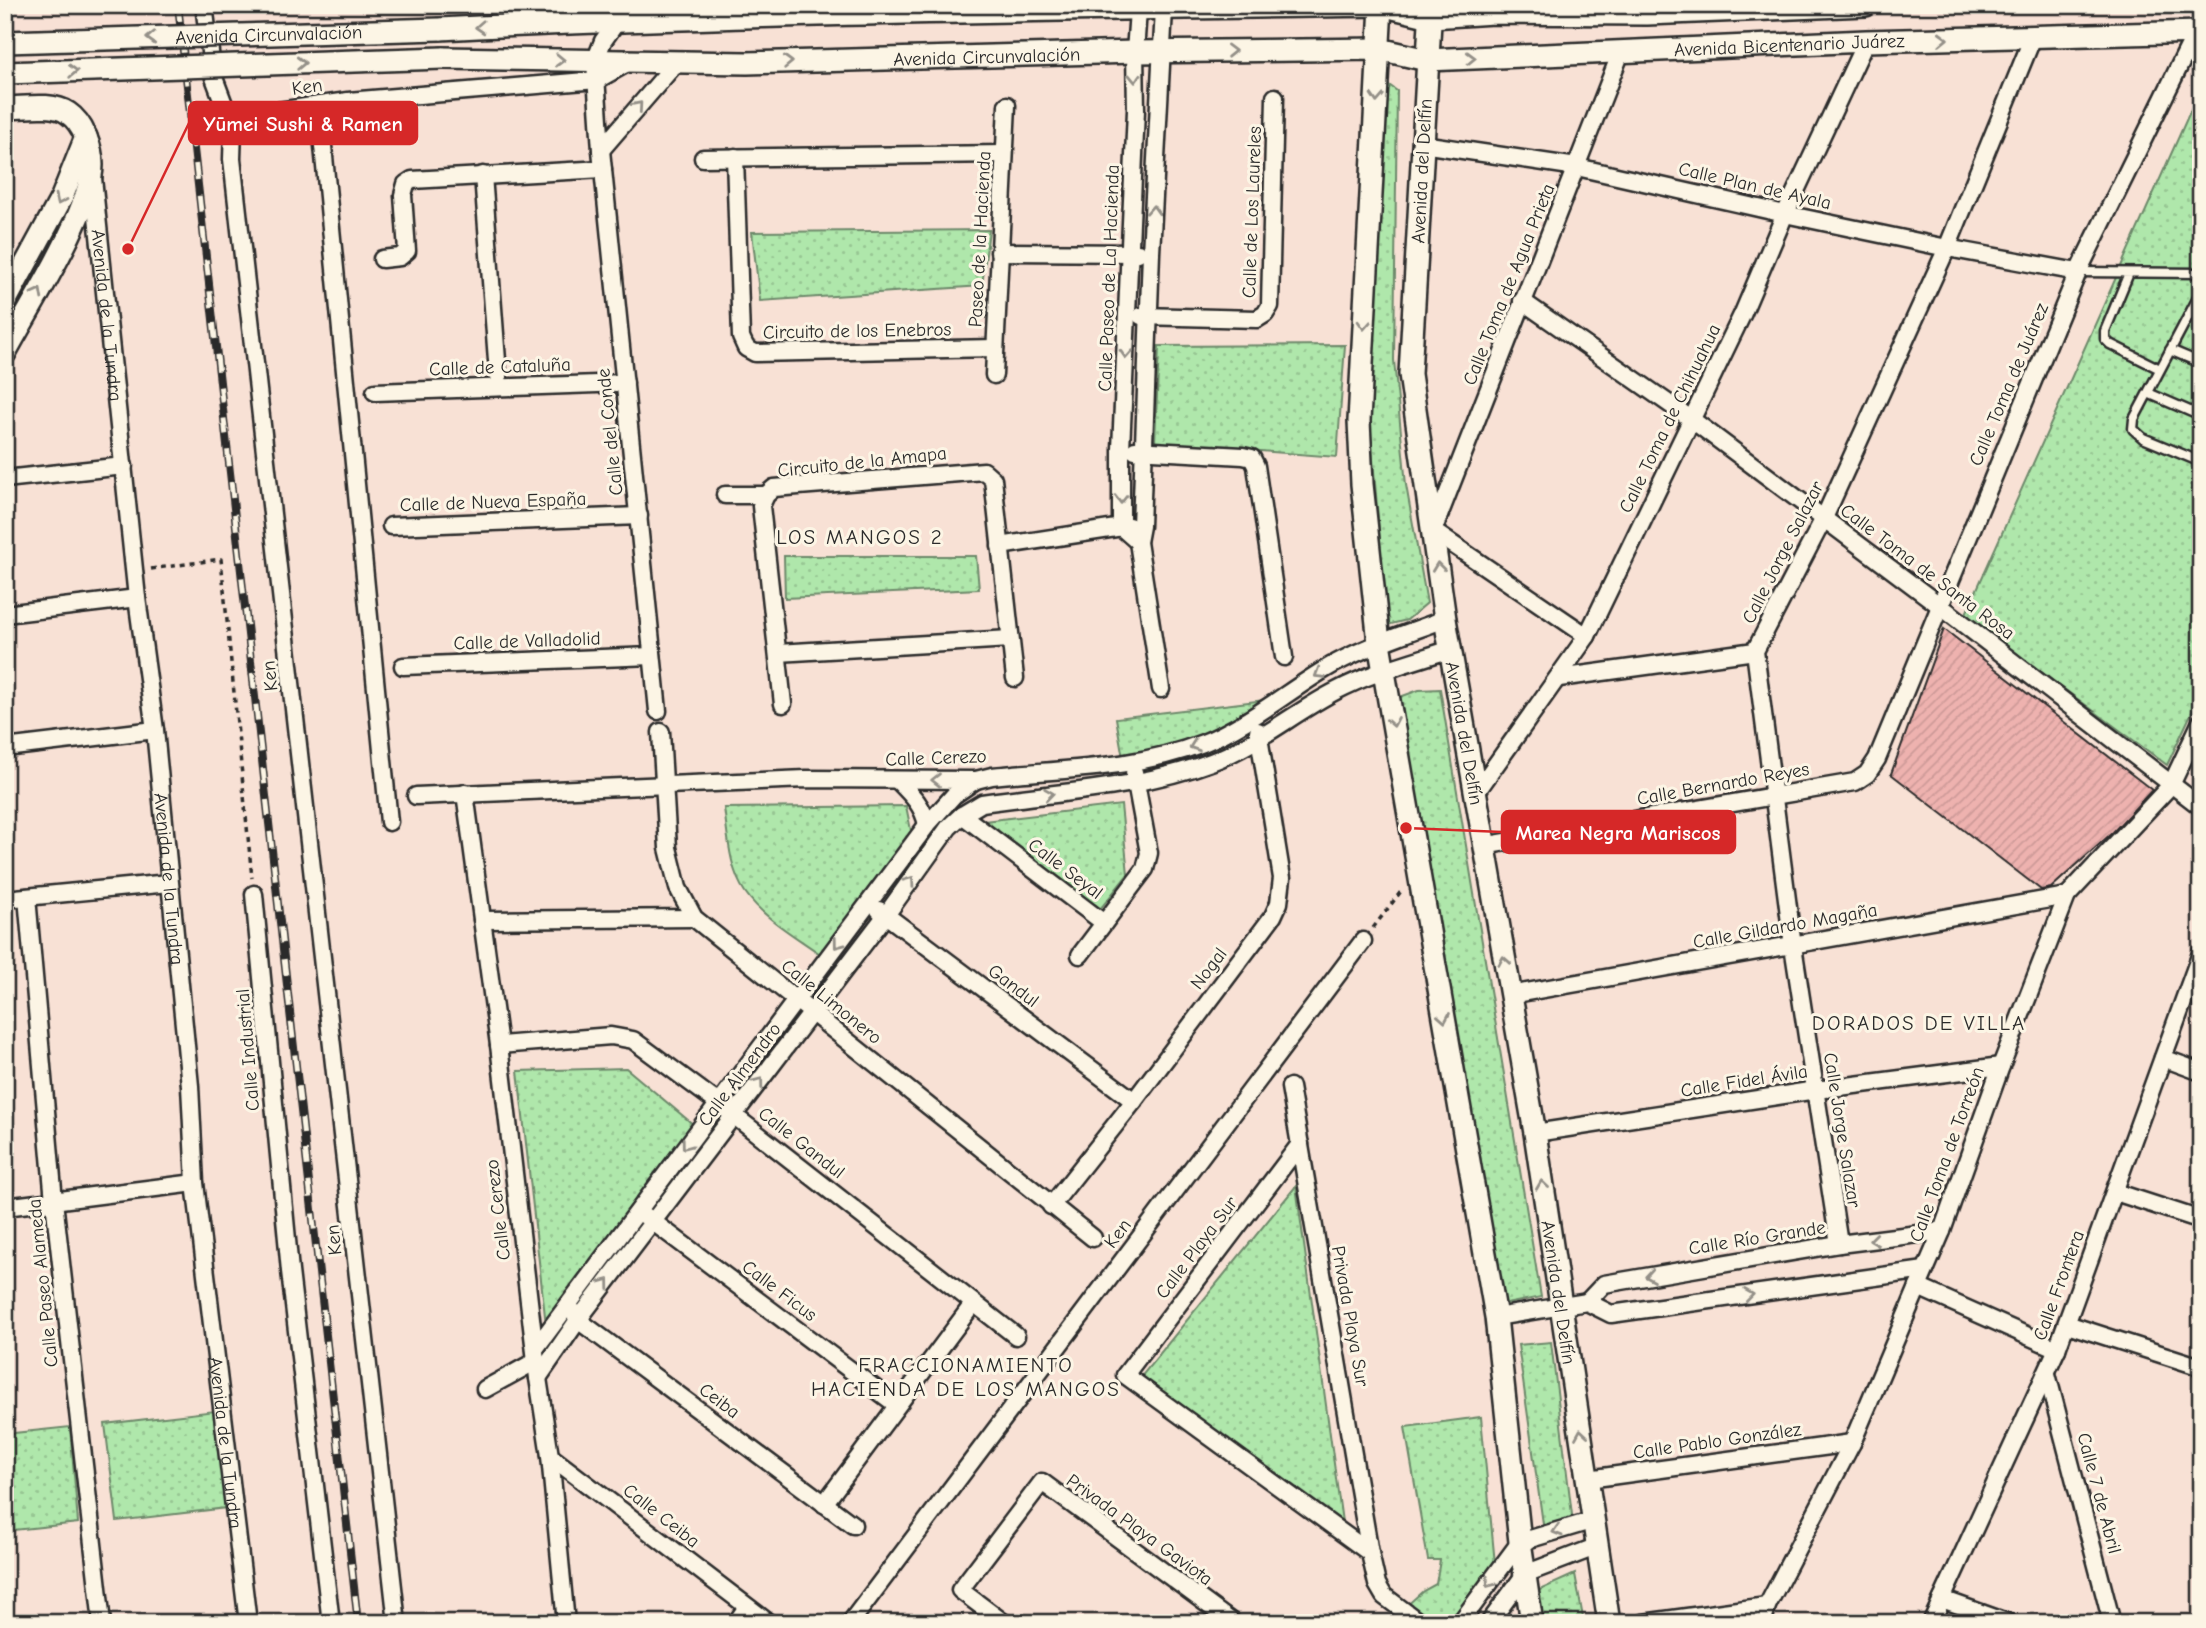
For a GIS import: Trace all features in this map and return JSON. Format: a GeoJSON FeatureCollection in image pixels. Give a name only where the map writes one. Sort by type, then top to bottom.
{"type":"FeatureCollection","features":[{"type":"Feature","properties":{"kind":"street"},"geometry":{"type":"LineString","coordinates":[[204,5],[213,75],[233,128]]}},
{"type":"Feature","properties":{"kind":"street"},"geometry":{"type":"LineString","coordinates":[[1381,5],[1359,421],[1362,484],[1384,670],[1496,1317],[1520,1542],[1532,1623]]}},
{"type":"Feature","properties":{"kind":"street","name":"Avenida Circunvalación"},"geometry":{"type":"LineString","coordinates":[[5,42],[440,29],[618,20],[1381,5]]}},
{"type":"Feature","properties":{"kind":"street","name":"Avenida Bicentenario Juárez"},"geometry":{"type":"LineString","coordinates":[[1381,5],[1431,11],[1866,5]]}},
{"type":"Feature","properties":{"kind":"street"},"geometry":{"type":"LineString","coordinates":[[1161,689],[1139,534],[1150,253],[1164,9]]}},
{"type":"Feature","properties":{"kind":"street","name":"Calle Paseo de La Hacienda"},"geometry":{"type":"LineString","coordinates":[[1122,527],[1121,449],[1138,10]]}},
{"type":"Feature","properties":{"kind":"street","name":"Avenida del Delfín"},"geometry":{"type":"LineString","coordinates":[[1431,11],[1410,374],[1445,619],[1535,1133],[1609,1623]]}},
{"type":"Feature","properties":{"kind":"street"},"geometry":{"type":"LineString","coordinates":[[601,150],[596,71],[603,41],[618,20]]}},
{"type":"Feature","properties":{"kind":"street","name":"Avenida Bicentenario Juárez"},"geometry":{"type":"LineString","coordinates":[[1379,49],[1427,60],[1866,41],[2198,32]]}},
{"type":"Feature","properties":{"kind":"street","name":"Calle Toma de Juárez"},"geometry":{"type":"LineString","coordinates":[[1877,759],[2078,272],[2198,32]]}},
{"type":"Feature","properties":{"kind":"street","name":"Calle Jorge Salazar"},"geometry":{"type":"LineString","coordinates":[[1839,1244],[1793,946],[1755,651],[1824,518],[1947,248],[2034,37]]}},
{"type":"Feature","properties":{"kind":"street","name":"Calle Toma de Chihuahua"},"geometry":{"type":"LineString","coordinates":[[1475,794],[1587,636],[1743,313],[1785,214],[1866,41]]}},
{"type":"Feature","properties":{"kind":"street","name":"Avenida Circunvalación"},"geometry":{"type":"LineString","coordinates":[[5,73],[505,57],[596,71],[629,62],[747,63],[1163,51],[1379,49]]}},
{"type":"Feature","properties":{"kind":"street","name":"Calle Toma de Agua Prieta"},"geometry":{"type":"LineString","coordinates":[[1433,531],[1621,52]]}},
{"type":"Feature","properties":{"kind":"street"},"geometry":{"type":"LineString","coordinates":[[601,150],[676,63]]}},
{"type":"Feature","properties":{"kind":"street","name":"Ken"},"geometry":{"type":"LineString","coordinates":[[397,1623],[232,159],[233,128],[271,112],[596,71]]}},
{"type":"Feature","properties":{"kind":"street","name":"Calle de Los Laureles"},"geometry":{"type":"LineString","coordinates":[[1128,316],[1257,319],[1265,314],[1270,306],[1275,97]]}},
{"type":"Feature","properties":{"kind":"street","name":"Paseo de la Hacienda"},"geometry":{"type":"LineString","coordinates":[[994,375],[1007,105]]}},
{"type":"Feature","properties":{"kind":"street"},"geometry":{"type":"LineString","coordinates":[[319,106],[389,822]]}},
{"type":"Feature","properties":{"kind":"street"},"geometry":{"type":"LineString","coordinates":[[5,108],[50,107],[68,112],[86,136],[62,197],[5,302]]}},
{"type":"Feature","properties":{"kind":"street"},"geometry":{"type":"LineString","coordinates":[[1136,110],[1158,110]]}},
{"type":"Feature","properties":{"kind":"street","name":"Avenida de la Tundra"},"geometry":{"type":"LineString","coordinates":[[86,136],[92,165],[137,598],[155,730],[190,1086],[195,1183],[248,1623]]}},
{"type":"Feature","properties":{"kind":"street","name":"Calle Plan de Ayala"},"geometry":{"type":"LineString","coordinates":[[1422,144],[1577,167],[1947,248],[2078,272]]}},
{"type":"Feature","properties":{"kind":"street","name":"Calle del Conde"},"geometry":{"type":"LineString","coordinates":[[601,150],[658,711]]}},
{"type":"Feature","properties":{"kind":"street"},"geometry":{"type":"LineString","coordinates":[[703,158],[1004,154]]}},
{"type":"Feature","properties":{"kind":"street","name":"Circuito de los Enebros"},"geometry":{"type":"LineString","coordinates":[[735,157],[741,338],[746,348],[755,353],[995,348]]}},
{"type":"Feature","properties":{"kind":"street"},"geometry":{"type":"LineString","coordinates":[[5,353],[83,203],[92,165]]}},
{"type":"Feature","properties":{"kind":"street"},"geometry":{"type":"LineString","coordinates":[[382,259],[400,257],[407,251],[403,195],[406,184],[412,180],[603,169]]}},
{"type":"Feature","properties":{"kind":"street"},"geometry":{"type":"LineString","coordinates":[[483,175],[499,387]]}},
{"type":"Feature","properties":{"kind":"street"},"geometry":{"type":"LineString","coordinates":[[999,252],[1150,253]]}},
{"type":"Feature","properties":{"kind":"street","name":"Calle Toma de Santa Rosa"},"geometry":{"type":"LineString","coordinates":[[1522,301],[1691,419],[1824,518],[2201,807]]}},
{"type":"Feature","properties":{"kind":"street","name":"Calle de Cataluña"},"geometry":{"type":"LineString","coordinates":[[376,392],[625,383]]}},
{"type":"Feature","properties":{"kind":"street"},"geometry":{"type":"LineString","coordinates":[[1121,449],[1252,458],[1256,467],[1284,657]]}},
{"type":"Feature","properties":{"kind":"street"},"geometry":{"type":"LineString","coordinates":[[5,479],[124,466]]}},
{"type":"Feature","properties":{"kind":"street","name":"Circuito de la Amapa"},"geometry":{"type":"LineString","coordinates":[[783,704],[761,506],[766,495],[775,488],[984,471],[993,479],[1000,546]]}},
{"type":"Feature","properties":{"kind":"street"},"geometry":{"type":"LineString","coordinates":[[726,495],[766,495]]}},
{"type":"Feature","properties":{"kind":"street","name":"Calle de Nueva España"},"geometry":{"type":"LineString","coordinates":[[391,526],[639,516]]}},
{"type":"Feature","properties":{"kind":"street"},"geometry":{"type":"LineString","coordinates":[[1015,678],[1000,546],[1122,527],[1139,534]]}},
{"type":"Feature","properties":{"kind":"street"},"geometry":{"type":"LineString","coordinates":[[1433,531],[1587,636]]}},
{"type":"Feature","properties":{"kind":"street"},"geometry":{"type":"LineString","coordinates":[[5,614],[137,598]]}},
{"type":"Feature","properties":{"kind":"street"},"geometry":{"type":"LineString","coordinates":[[1380,643],[1445,619]]}},
{"type":"Feature","properties":{"kind":"street"},"geometry":{"type":"LineString","coordinates":[[778,653],[1010,639]]}},
{"type":"Feature","properties":{"kind":"street","name":"Calle Cerezo"},"geometry":{"type":"LineString","coordinates":[[416,796],[806,779],[976,780],[992,776],[1132,763],[1205,743],[1255,715],[1323,670],[1380,643]]}},
{"type":"Feature","properties":{"kind":"street","name":"Avenida del Delfín"},"geometry":{"type":"LineString","coordinates":[[1384,670],[1451,649]]}},
{"type":"Feature","properties":{"kind":"street"},"geometry":{"type":"LineString","coordinates":[[1559,678],[1755,651]]}},
{"type":"Feature","properties":{"kind":"street","name":"Calle de Valladolid"},"geometry":{"type":"LineString","coordinates":[[403,666],[652,656]]}},
{"type":"Feature","properties":{"kind":"street"},"geometry":{"type":"LineString","coordinates":[[1136,782],[1177,774],[1202,765],[1259,739],[1333,692],[1384,670]]}},
{"type":"Feature","properties":{"kind":"street","name":"Nogal"},"geometry":{"type":"LineString","coordinates":[[1051,1206],[1134,1101],[1273,916],[1279,904],[1282,878],[1255,715]]}},
{"type":"Feature","properties":{"kind":"street","name":"Calle Toma de Torreón"},"geometry":{"type":"LineString","coordinates":[[1763,1623],[1767,1606],[1852,1443],[1942,1231],[2001,1066],[2067,896],[2171,785],[2201,722]]}},
{"type":"Feature","properties":{"kind":"street"},"geometry":{"type":"LineString","coordinates":[[5,748],[155,730]]}},
{"type":"Feature","properties":{"kind":"street","name":"Calle Limonero"},"geometry":{"type":"LineString","coordinates":[[661,732],[662,784],[668,848],[678,888],[694,918],[1093,1238]]}},
{"type":"Feature","properties":{"kind":"street","name":"Calle Bernardo Reyes"},"geometry":{"type":"LineString","coordinates":[[1483,846],[1855,782],[1867,774],[1877,759]]}},
{"type":"Feature","properties":{"kind":"street","name":"Calle Seyal"},"geometry":{"type":"LineString","coordinates":[[962,815],[1104,923],[1145,869],[1149,853],[1132,763]]}},
{"type":"Feature","properties":{"kind":"street"},"geometry":{"type":"LineString","coordinates":[[897,780],[916,799],[924,811],[927,825]]}},
{"type":"Feature","properties":{"kind":"street","name":"Calle Almendro"},"geometry":{"type":"LineString","coordinates":[[485,1389],[536,1355],[568,1303],[927,825],[954,795],[976,780]]}},
{"type":"Feature","properties":{"kind":"street","name":"Calle Almendro"},"geometry":{"type":"LineString","coordinates":[[538,1378],[578,1320],[886,915],[949,827],[982,803],[1136,782]]}},
{"type":"Feature","properties":{"kind":"street","name":"Calle Cerezo"},"geometry":{"type":"LineString","coordinates":[[465,793],[550,1456],[566,1623]]}},
{"type":"Feature","properties":{"kind":"street"},"geometry":{"type":"LineString","coordinates":[[5,899],[169,883]]}},
{"type":"Feature","properties":{"kind":"street","name":"Calle Industrial"},"geometry":{"type":"LineString","coordinates":[[254,894],[289,1260],[331,1623]]}},
{"type":"Feature","properties":{"kind":"street","name":"Calle Gildardo Magaña"},"geometry":{"type":"LineString","coordinates":[[1510,995],[2067,896]]}},
{"type":"Feature","properties":{"kind":"street","name":"Calle Paseo Alameda"},"geometry":{"type":"LineString","coordinates":[[27,897],[54,1201],[102,1623]]}},
{"type":"Feature","properties":{"kind":"street","name":"Gandul"},"geometry":{"type":"LineString","coordinates":[[869,903],[1134,1101]]}},
{"type":"Feature","properties":{"kind":"street"},"geometry":{"type":"LineString","coordinates":[[482,920],[694,918]]}},
{"type":"Feature","properties":{"kind":"street"},"geometry":{"type":"LineString","coordinates":[[1080,955],[1104,923]]}},
{"type":"Feature","properties":{"kind":"street","name":"Ken"},"geometry":{"type":"LineString","coordinates":[[850,1623],[1363,941]]}},
{"type":"Feature","properties":{"kind":"street","name":"Calle Frontera"},"geometry":{"type":"LineString","coordinates":[[1931,1623],[2047,1374],[2201,953]]}},
{"type":"Feature","properties":{"kind":"street","name":"Calle Gandul"},"geometry":{"type":"LineString","coordinates":[[499,1045],[611,1036],[633,1041],[718,1103],[1016,1336]]}},
{"type":"Feature","properties":{"kind":"street"},"geometry":{"type":"LineString","coordinates":[[2163,1058],[2201,1072]]}},
{"type":"Feature","properties":{"kind":"street","name":"Calle Fidel Ávila"},"geometry":{"type":"LineString","coordinates":[[1535,1133],[1816,1090],[2001,1066]]}},
{"type":"Feature","properties":{"kind":"street","name":"Privada Playa Sur"},"geometry":{"type":"LineString","coordinates":[[1290,1087],[1377,1584],[1384,1596],[1420,1623]]}},
{"type":"Feature","properties":{"kind":"street","name":"Calle Playa Sur"},"geometry":{"type":"LineString","coordinates":[[1300,1144],[1125,1375],[1370,1553]]}},
{"type":"Feature","properties":{"kind":"street"},"geometry":{"type":"LineString","coordinates":[[5,1207],[195,1183]]}},
{"type":"Feature","properties":{"kind":"street"},"geometry":{"type":"LineString","coordinates":[[2115,1192],[2201,1220]]}},
{"type":"Feature","properties":{"kind":"street","name":"Calle Ficus"},"geometry":{"type":"LineString","coordinates":[[637,1211],[654,1221],[897,1405]]}},
{"type":"Feature","properties":{"kind":"street","name":"Calle Río Grande"},"geometry":{"type":"LineString","coordinates":[[1587,1302],[1604,1284],[1839,1244],[1942,1231]]}},
{"type":"Feature","properties":{"kind":"street","name":"Calle Río Grande"},"geometry":{"type":"LineString","coordinates":[[1496,1317],[1587,1302],[1611,1314],[1925,1270]]}},
{"type":"Feature","properties":{"kind":"street"},"geometry":{"type":"LineString","coordinates":[[1918,1287],[2057,1349]]}},
{"type":"Feature","properties":{"kind":"street","name":"Ceiba"},"geometry":{"type":"LineString","coordinates":[[568,1303],[578,1320],[853,1525]]}},
{"type":"Feature","properties":{"kind":"street"},"geometry":{"type":"LineString","coordinates":[[824,1504],[973,1304]]}},
{"type":"Feature","properties":{"kind":"street"},"geometry":{"type":"LineString","coordinates":[[2067,1324],[2201,1368]]}},
{"type":"Feature","properties":{"kind":"street","name":"Calle 7 de Abril"},"geometry":{"type":"LineString","coordinates":[[2047,1374],[2112,1623]]}},
{"type":"Feature","properties":{"kind":"street","name":"Calle Pablo González"},"geometry":{"type":"LineString","coordinates":[[1588,1479],[1852,1443]]}},
{"type":"Feature","properties":{"kind":"street","name":"Calle Ceiba"},"geometry":{"type":"LineString","coordinates":[[550,1456],[769,1623]]}},
{"type":"Feature","properties":{"kind":"street","name":"Privada Playa Gaviota"},"geometry":{"type":"LineString","coordinates":[[1004,1623],[960,1590],[1042,1482],[1233,1623]]}},
{"type":"Feature","properties":{"kind":"street"},"geometry":{"type":"LineString","coordinates":[[1460,1623],[1520,1542],[1594,1520]]}},
{"type":"Feature","properties":{"kind":"street"},"geometry":{"type":"LineString","coordinates":[[1489,1623],[1525,1574],[1598,1546]]}},
{"type":"Feature","properties":{"kind":"street"},"geometry":{"type":"LineString","coordinates":[[1942,1598],[2009,1623]]}},
{"type":"Feature","properties":{"kind":"street"},"geometry":{"type":"LineString","coordinates":[[1643,1623],[1767,1606]]}},
{"type":"Feature","properties":{"kind":"street"},"geometry":{"type":"LineString","coordinates":[[736,1623],[747,1607]]}},
{"type":"Feature","properties":{"kind":"lane"},"geometry":{"type":"LineString","coordinates":[[2078,272],[2201,273]]}},
{"type":"Feature","properties":{"kind":"lane"},"geometry":{"type":"LineString","coordinates":[[2129,273],[2105,331],[2105,339],[2160,369]]}},
{"type":"Feature","properties":{"kind":"lane"},"geometry":{"type":"LineString","coordinates":[[2201,292],[2134,419],[2133,429],[2143,438],[2201,462]]}},
{"type":"Feature","properties":{"kind":"lane"},"geometry":{"type":"LineString","coordinates":[[2170,350],[2201,363]]}},
{"type":"Feature","properties":{"kind":"lane"},"geometry":{"type":"LineString","coordinates":[[2148,393],[2201,416]]}},
{"type":"Feature","properties":{"kind":"path"},"geometry":{"type":"LineString","coordinates":[[134,571],[221,559],[254,894]]}},
{"type":"Feature","properties":{"kind":"path"},"geometry":{"type":"LineString","coordinates":[[1363,941],[1418,869]]}},
{"type":"Feature","properties":{"kind":"green space"},"geometry":{"type":"Polygon","coordinates":[[[1385,82],[1397,91],[1394,360],[1406,485],[1427,603],[1407,620],[1387,625],[1370,424],[1385,82]]]}},
{"type":"Feature","properties":{"kind":"green space"},"geometry":{"type":"Polygon","coordinates":[[[2201,87],[2201,693],[2167,765],[1965,616],[2201,87]]]}},
{"type":"Feature","properties":{"kind":"green space"},"geometry":{"type":"Polygon","coordinates":[[[989,230],[982,286],[760,301],[752,232],[989,230]]]}},
{"type":"Feature","properties":{"kind":"green space"},"geometry":{"type":"Polygon","coordinates":[[[1345,345],[1337,457],[1155,443],[1159,346],[1345,345]]]}},
{"type":"Feature","properties":{"kind":"green space"},"geometry":{"type":"Polygon","coordinates":[[[784,556],[976,556],[979,589],[785,598],[784,556]]]}},
{"type":"Feature","properties":{"kind":"green space"},"geometry":{"type":"Polygon","coordinates":[[[1440,689],[1541,1297],[1501,1305],[1400,697],[1419,690],[1440,689]]]}},
{"type":"Feature","properties":{"kind":"green space"},"geometry":{"type":"Polygon","coordinates":[[[1265,700],[1177,751],[1123,758],[1116,718],[1265,700]]]}},
{"type":"Feature","properties":{"kind":"green space"},"geometry":{"type":"Polygon","coordinates":[[[1121,805],[1128,874],[1100,909],[984,821],[1121,805]]]}},
{"type":"Feature","properties":{"kind":"green space"},"geometry":{"type":"Polygon","coordinates":[[[906,806],[912,835],[820,954],[761,910],[740,883],[730,852],[724,808],[906,806]]]}},
{"type":"Feature","properties":{"kind":"green space"},"geometry":{"type":"Polygon","coordinates":[[[626,1068],[695,1126],[546,1325],[518,1071],[626,1068]]]}},
{"type":"Feature","properties":{"kind":"green space"},"geometry":{"type":"Polygon","coordinates":[[[1296,1186],[1342,1522],[1140,1378],[1296,1186]]]}},
{"type":"Feature","properties":{"kind":"green space"},"geometry":{"type":"Polygon","coordinates":[[[1551,1342],[1573,1523],[1544,1531],[1518,1345],[1551,1342]]]}},
{"type":"Feature","properties":{"kind":"green space"},"geometry":{"type":"Polygon","coordinates":[[[215,1411],[226,1508],[117,1521],[105,1424],[215,1411]]]}},
{"type":"Feature","properties":{"kind":"green space"},"geometry":{"type":"Polygon","coordinates":[[[1481,1417],[1495,1564],[1455,1623],[1430,1623],[1405,1607],[1423,1591],[1436,1584],[1440,1560],[1428,1560],[1405,1427],[1481,1417]]]}},
{"type":"Feature","properties":{"kind":"green space"},"geometry":{"type":"Polygon","coordinates":[[[70,1427],[78,1523],[5,1531],[5,1434],[70,1427]]]}},
{"type":"Feature","properties":{"kind":"green space"},"geometry":{"type":"Polygon","coordinates":[[[1575,1574],[1584,1623],[1539,1623],[1535,1592],[1575,1574]]]}},
{"type":"Feature","properties":{"kind":"building"},"geometry":{"type":"Polygon","coordinates":[[[1944,629],[2152,790],[2113,832],[2051,888],[2041,890],[1891,774],[1944,629]]]}},
{"type":"Feature","properties":{"kind":"railway"},"geometry":{"type":"LineString","coordinates":[[178,5],[358,1623]]}},
{"type":"Feature","properties":{"kind":"place","name":"Yūmei Sushi & Ramen"},"geometry":{"type":"Point","coordinates":[128,249]}},
{"type":"Feature","properties":{"kind":"place","name":"Marea Negra Mariscos"},"geometry":{"type":"Point","coordinates":[1406,828]}},
{"type":"Feature","properties":{"kind":"district","name":"LOS MANGOS 2"},"geometry":{"type":"Point","coordinates":[860,537]}},
{"type":"Feature","properties":{"kind":"district","name":"DORADOS DE VILLA"},"geometry":{"type":"Point","coordinates":[1919,1023]}},
{"type":"Feature","properties":{"kind":"district","name":"FRACCIONAMIENTO HACIENDA DE LOS MANGOS"},"geometry":{"type":"Point","coordinates":[966,1377]}}]}
